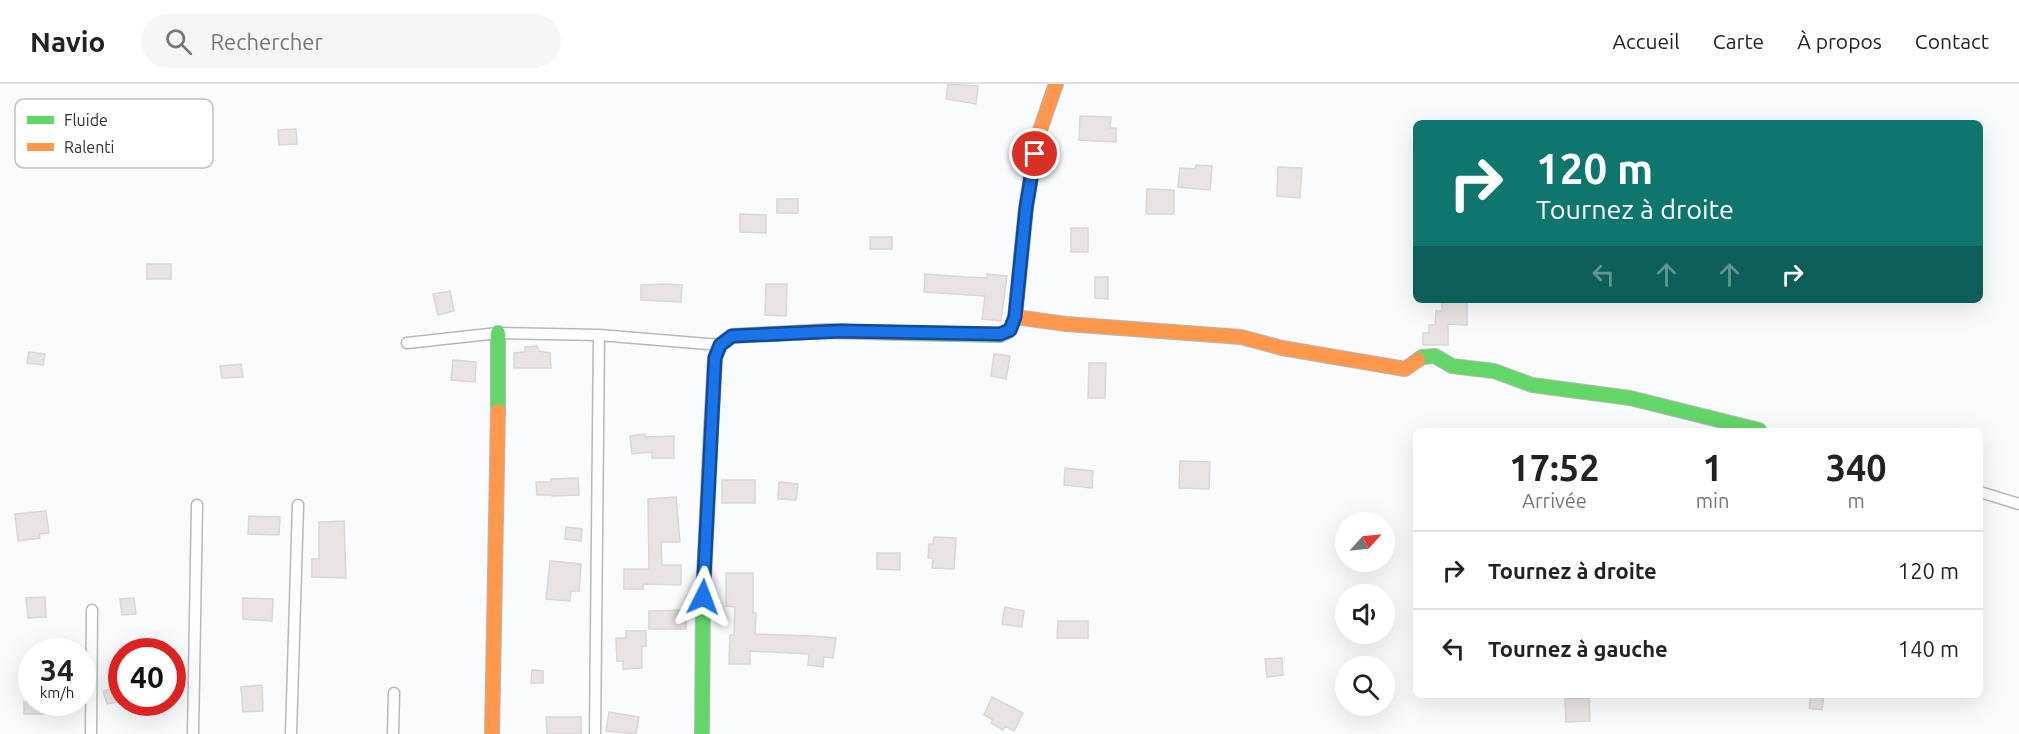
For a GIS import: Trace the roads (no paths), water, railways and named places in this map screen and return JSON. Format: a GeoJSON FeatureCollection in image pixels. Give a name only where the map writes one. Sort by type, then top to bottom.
{"type":"FeatureCollection","features":[{"type":"Feature","properties":{"kind":"street"},"geometry":{"type":"LineString","coordinates":[[702,734],[703,597],[715,358],[720,345],[732,336],[827,331],[1000,334],[1010,330],[1015,317],[1026,208],[1038,136],[1056,84]]}},
{"type":"Feature","properties":{"kind":"street"},"geometry":{"type":"LineString","coordinates":[[1015,317],[1066,324],[1241,337],[1282,348],[1405,369],[1422,357],[1435,356],[1452,366],[1494,371],[1532,385],[1630,398],[1751,428]]}},
{"type":"Feature","properties":{"kind":"street"},"geometry":{"type":"LineString","coordinates":[[407,344],[498,333],[599,335],[720,345]]}},
{"type":"Feature","properties":{"kind":"street"},"geometry":{"type":"LineString","coordinates":[[492,734],[497,530],[498,333]]}},
{"type":"Feature","properties":{"kind":"street"},"geometry":{"type":"LineString","coordinates":[[595,734],[599,335]]}},
{"type":"Feature","properties":{"kind":"street"},"geometry":{"type":"LineString","coordinates":[[1983,493],[2019,504]]}},
{"type":"Feature","properties":{"kind":"street"},"geometry":{"type":"LineString","coordinates":[[193,734],[196,505]]}},
{"type":"Feature","properties":{"kind":"street"},"geometry":{"type":"LineString","coordinates":[[291,734],[298,505]]}},
{"type":"Feature","properties":{"kind":"street"},"geometry":{"type":"LineString","coordinates":[[91,734],[92,610]]}},
{"type":"Feature","properties":{"kind":"street"},"geometry":{"type":"LineString","coordinates":[[393,734],[394,693]]}}]}
